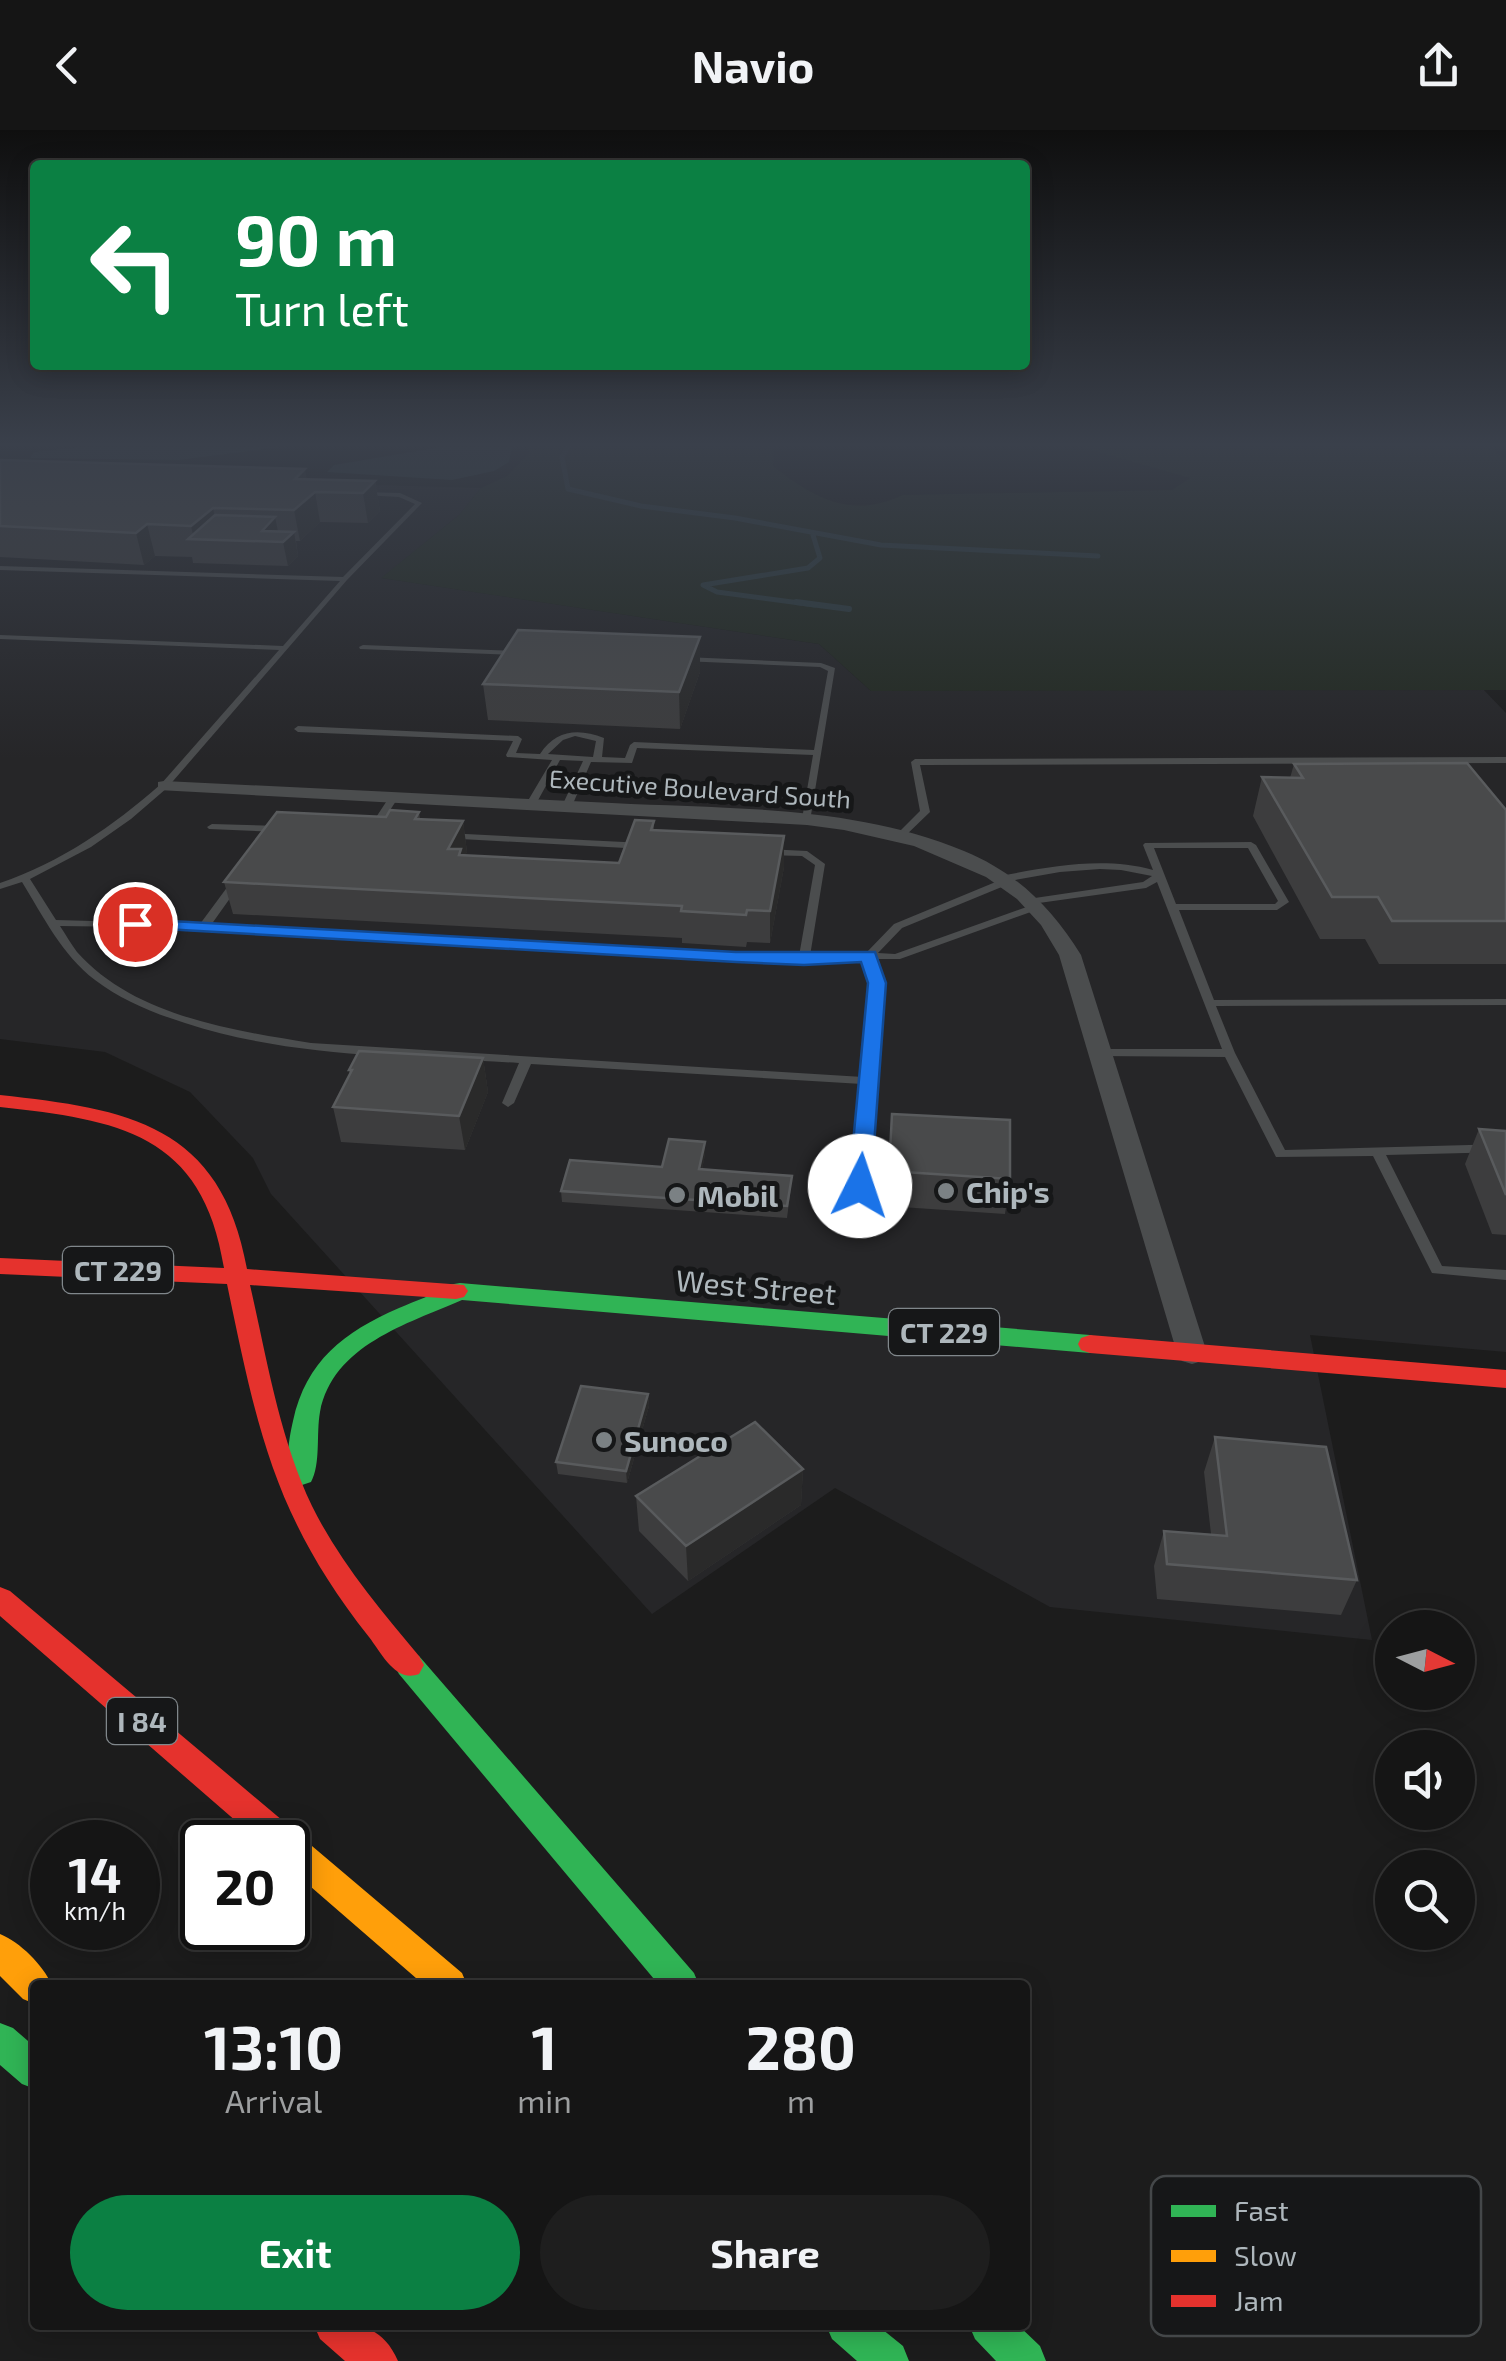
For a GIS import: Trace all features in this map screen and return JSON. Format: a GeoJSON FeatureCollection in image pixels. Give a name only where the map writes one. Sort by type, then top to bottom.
{"type":"FeatureCollection","features":[{"type":"Feature","properties":{"kind":"main road"},"geometry":{"type":"LineString","coordinates":[[0,1101],[92,1113],[136,1126],[166,1141],[193,1162],[210,1184],[223,1211],[268,1418],[288,1482],[319,1544],[364,1612],[678,1980]]}},
{"type":"Feature","properties":{"kind":"main road","name":"West Street"},"geometry":{"type":"LineString","coordinates":[[0,1266],[237,1274],[1506,1379]]}},
{"type":"Feature","properties":{"kind":"main road"},"geometry":{"type":"LineString","coordinates":[[319,1544],[301,1472],[298,1429],[305,1394],[321,1367],[347,1346],[460,1292]]}},
{"type":"Feature","properties":{"kind":"main road","name":"I 84"},"geometry":{"type":"LineString","coordinates":[[0,1599],[258,1820]]}},
{"type":"Feature","properties":{"kind":"main road","name":"I 84"},"geometry":{"type":"LineString","coordinates":[[310,1865],[444,1980]]}},
{"type":"Feature","properties":{"kind":"main road"},"geometry":{"type":"LineString","coordinates":[[0,1951],[30,1982]]}},
{"type":"Feature","properties":{"kind":"main road"},"geometry":{"type":"LineString","coordinates":[[0,2041],[30,2066]]}},
{"type":"Feature","properties":{"kind":"main road"},"geometry":{"type":"LineString","coordinates":[[340,2330],[377,2361]]}},
{"type":"Feature","properties":{"kind":"main road"},"geometry":{"type":"LineString","coordinates":[[367,2330],[396,2361]]}},
{"type":"Feature","properties":{"kind":"main road"},"geometry":{"type":"LineString","coordinates":[[852,2330],[888,2361]]}},
{"type":"Feature","properties":{"kind":"main road"},"geometry":{"type":"LineString","coordinates":[[994,2330],[1025,2361]]}},
{"type":"Feature","properties":{"kind":"street","name":"Executive Boulevard South"},"geometry":{"type":"LineString","coordinates":[[164,786],[807,819],[900,836],[957,856],[1003,881],[1035,904],[1062,937],[1070,955],[1192,1353]]}},
{"type":"Feature","properties":{"kind":"lane"},"geometry":{"type":"LineString","coordinates":[[0,886],[25,879],[68,858],[116,826],[164,786],[372,551]]}},
{"type":"Feature","properties":{"kind":"lane"},"geometry":{"type":"LineString","coordinates":[[0,568],[345,579]]}},
{"type":"Feature","properties":{"kind":"lane"},"geometry":{"type":"LineString","coordinates":[[0,637],[284,648]]}},
{"type":"Feature","properties":{"kind":"lane"},"geometry":{"type":"LineString","coordinates":[[363,647],[530,654]]}},
{"type":"Feature","properties":{"kind":"lane"},"geometry":{"type":"LineString","coordinates":[[668,658],[821,665],[832,670],[807,819]]}},
{"type":"Feature","properties":{"kind":"lane"},"geometry":{"type":"LineString","coordinates":[[298,730],[518,739],[510,755],[557,758],[629,760],[634,745],[818,753]]}},
{"type":"Feature","properties":{"kind":"lane"},"geometry":{"type":"LineString","coordinates":[[542,757],[557,737],[580,734],[601,740],[603,745],[566,806]]}},
{"type":"Feature","properties":{"kind":"lane"},"geometry":{"type":"LineString","coordinates":[[531,804],[557,758]]}},
{"type":"Feature","properties":{"kind":"lane"},"geometry":{"type":"LineString","coordinates":[[900,836],[925,812],[916,762],[1506,760]]}},
{"type":"Feature","properties":{"kind":"lane"},"geometry":{"type":"LineString","coordinates":[[370,832],[393,798]]}},
{"type":"Feature","properties":{"kind":"lane"},"geometry":{"type":"LineString","coordinates":[[212,827],[294,830]]}},
{"type":"Feature","properties":{"kind":"lane"},"geometry":{"type":"LineString","coordinates":[[265,843],[276,829]]}},
{"type":"Feature","properties":{"kind":"lane"},"geometry":{"type":"LineString","coordinates":[[352,832],[389,833]]}},
{"type":"Feature","properties":{"kind":"lane"},"geometry":{"type":"LineString","coordinates":[[426,835],[650,846]]}},
{"type":"Feature","properties":{"kind":"lane"},"geometry":{"type":"LineString","coordinates":[[1174,907],[1277,907],[1284,902],[1251,845],[1148,845],[1230,1053],[1281,1154],[1506,1148]]}},
{"type":"Feature","properties":{"kind":"lane"},"geometry":{"type":"LineString","coordinates":[[746,851],[804,854],[820,864],[804,960]]}},
{"type":"Feature","properties":{"kind":"lane"},"geometry":{"type":"LineString","coordinates":[[868,956],[898,926],[1003,881],[1113,866],[1133,866],[1160,875]]}},
{"type":"Feature","properties":{"kind":"lane"},"geometry":{"type":"LineString","coordinates":[[203,928],[244,871]]}},
{"type":"Feature","properties":{"kind":"lane"},"geometry":{"type":"LineString","coordinates":[[53,924],[203,928],[804,960],[896,957],[1035,904],[1146,885],[1160,875]]}},
{"type":"Feature","properties":{"kind":"lane"},"geometry":{"type":"LineString","coordinates":[[25,879],[65,949],[106,984],[171,1015],[234,1035],[311,1047],[868,1081]]}},
{"type":"Feature","properties":{"kind":"lane"},"geometry":{"type":"LineString","coordinates":[[860,1186],[877,983],[868,956]]}},
{"type":"Feature","properties":{"kind":"lane"},"geometry":{"type":"LineString","coordinates":[[1210,1003],[1506,1002]]}},
{"type":"Feature","properties":{"kind":"lane"},"geometry":{"type":"LineString","coordinates":[[1101,1053],[1230,1053]]}},
{"type":"Feature","properties":{"kind":"lane"},"geometry":{"type":"LineString","coordinates":[[508,1103],[526,1060]]}},
{"type":"Feature","properties":{"kind":"lane"},"geometry":{"type":"LineString","coordinates":[[1379,1154],[1437,1270],[1506,1274]]}},
{"type":"Feature","properties":{"kind":"shaded area"},"geometry":{"type":"Polygon","coordinates":[[[0,551],[415,551],[382,578],[819,644],[871,691],[1482,688],[1506,713],[1506,1352],[1310,1335],[1372,1640],[1050,1607],[835,1488],[652,1614],[271,1194],[253,1158],[190,1092],[105,1052],[0,1039],[0,551]]]}},
{"type":"Feature","properties":{"kind":"shaded area"},"geometry":{"type":"Polygon","coordinates":[[[414,551],[1506,551],[1506,690],[871,691],[819,644],[381,578],[414,551]]]}},
{"type":"Feature","properties":{"kind":"building"},"geometry":{"type":"Polygon","coordinates":[[[518,630],[700,637],[679,692],[483,684],[518,630]]]}},
{"type":"Feature","properties":{"kind":"building"},"geometry":{"type":"Polygon","coordinates":[[[1467,763],[1506,810],[1506,921],[1392,921],[1378,897],[1332,897],[1262,777],[1303,778],[1294,764],[1467,763]]]}},
{"type":"Feature","properties":{"kind":"building"},"geometry":{"type":"Polygon","coordinates":[[[390,810],[419,812],[415,819],[463,821],[448,849],[461,849],[459,855],[619,863],[635,820],[654,821],[651,830],[784,836],[770,911],[747,910],[746,915],[681,911],[682,906],[224,882],[277,812],[386,817],[390,810]]]}},
{"type":"Feature","properties":{"kind":"building"},"geometry":{"type":"Polygon","coordinates":[[[359,1051],[483,1058],[459,1116],[333,1107],[359,1051]]]}},
{"type":"Feature","properties":{"kind":"building"},"geometry":{"type":"Polygon","coordinates":[[[892,1114],[1010,1120],[1010,1179],[889,1171],[892,1114]]]}},
{"type":"Feature","properties":{"kind":"building"},"geometry":{"type":"Polygon","coordinates":[[[1479,1129],[1506,1131],[1506,1195],[1479,1129]]]}},
{"type":"Feature","properties":{"kind":"building"},"geometry":{"type":"Polygon","coordinates":[[[669,1139],[705,1142],[699,1169],[792,1176],[787,1206],[561,1191],[570,1160],[662,1167],[669,1139]]]}},
{"type":"Feature","properties":{"kind":"building","name":"Sunoco"},"geometry":{"type":"Polygon","coordinates":[[[581,1386],[648,1394],[626,1471],[556,1462],[581,1386]]]}},
{"type":"Feature","properties":{"kind":"building"},"geometry":{"type":"Polygon","coordinates":[[[755,1422],[803,1469],[686,1546],[636,1496],[755,1422]]]}},
{"type":"Feature","properties":{"kind":"building"},"geometry":{"type":"Polygon","coordinates":[[[1215,1437],[1326,1447],[1357,1580],[1167,1564],[1164,1531],[1227,1536],[1215,1437]]]}},
{"type":"Feature","properties":{"kind":"waterway"},"geometry":{"type":"LineString","coordinates":[[815,605],[717,592],[703,585],[808,568],[820,558],[818,551]]}},
{"type":"Feature","properties":{"kind":"waterway"},"geometry":{"type":"LineString","coordinates":[[1002,551],[1098,556]]}},
{"type":"Feature","properties":{"kind":"waterway"},"geometry":{"type":"LineString","coordinates":[[796,602],[849,609]]}},
{"type":"Feature","properties":{"kind":"traffic: fast"},"geometry":{"type":"LineString","coordinates":[[456,1291],[1090,1344]]}},
{"type":"Feature","properties":{"kind":"traffic: fast"},"geometry":{"type":"LineString","coordinates":[[302,1475],[303,1432],[310,1398],[323,1372],[341,1352],[364,1336],[460,1291]]}},
{"type":"Feature","properties":{"kind":"traffic: fast"},"geometry":{"type":"LineString","coordinates":[[409,1665],[678,1980]]}},
{"type":"Feature","properties":{"kind":"traffic: fast"},"geometry":{"type":"LineString","coordinates":[[0,2041],[30,2067]]}},
{"type":"Feature","properties":{"kind":"traffic: fast"},"geometry":{"type":"LineString","coordinates":[[852,2330],[888,2361]]}},
{"type":"Feature","properties":{"kind":"traffic: fast"},"geometry":{"type":"LineString","coordinates":[[994,2330],[1025,2361]]}},
{"type":"Feature","properties":{"kind":"traffic: slow"},"geometry":{"type":"LineString","coordinates":[[310,1865],[444,1980]]}},
{"type":"Feature","properties":{"kind":"traffic: slow"},"geometry":{"type":"LineString","coordinates":[[0,1951],[30,1982]]}},
{"type":"Feature","properties":{"kind":"traffic: jam"},"geometry":{"type":"LineString","coordinates":[[0,1101],[80,1111],[127,1124],[170,1146],[204,1180],[227,1225],[265,1408],[288,1481],[326,1555],[409,1665]]}},
{"type":"Feature","properties":{"kind":"traffic: jam"},"geometry":{"type":"LineString","coordinates":[[0,1266],[324,1280],[456,1291]]}},
{"type":"Feature","properties":{"kind":"traffic: jam"},"geometry":{"type":"LineString","coordinates":[[1090,1344],[1506,1379]]}},
{"type":"Feature","properties":{"kind":"traffic: jam"},"geometry":{"type":"LineString","coordinates":[[0,1599],[258,1820]]}},
{"type":"Feature","properties":{"kind":"traffic: jam"},"geometry":{"type":"LineString","coordinates":[[340,2330],[377,2361]]}},
{"type":"Feature","properties":{"kind":"place","name":"Chip's"},"geometry":{"type":"Point","coordinates":[946,1191]}},
{"type":"Feature","properties":{"kind":"place","name":"Mobil"},"geometry":{"type":"Point","coordinates":[677,1195]}},
{"type":"Feature","properties":{"kind":"place","name":"Sunoco"},"geometry":{"type":"Point","coordinates":[604,1440]}},
{"type":"Feature","properties":{"kind":"route"},"geometry":{"type":"LineString","coordinates":[[135,924],[804,960],[868,956],[877,983],[860,1186]]}}]}
